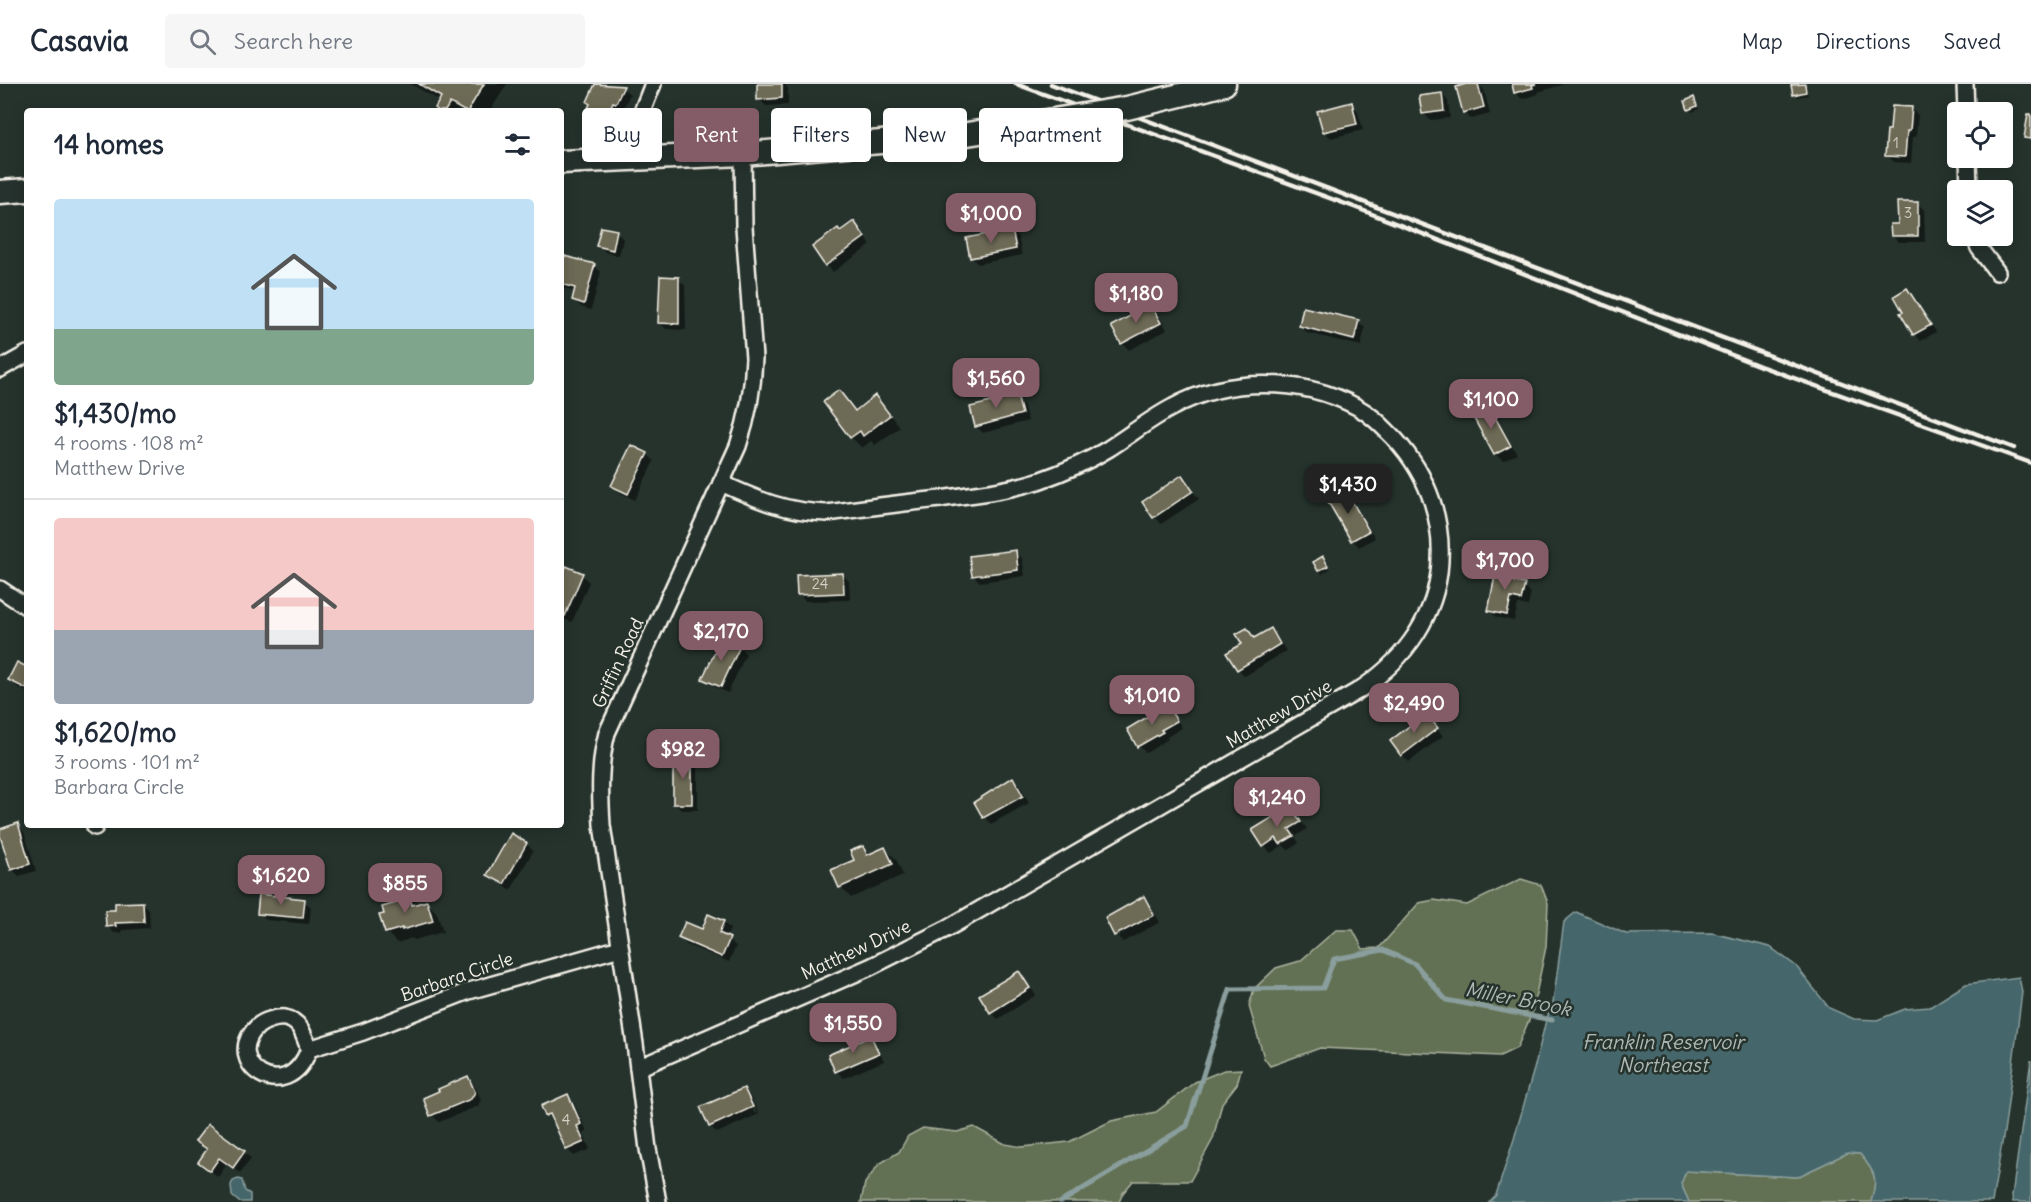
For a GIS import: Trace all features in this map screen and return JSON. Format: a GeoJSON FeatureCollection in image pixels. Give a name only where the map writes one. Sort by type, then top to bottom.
{"type":"FeatureCollection","features":[{"type":"Feature","properties":{"kind":"main road"},"geometry":{"type":"LineString","coordinates":[[759,153],[961,135],[1127,108],[1215,86]]}},
{"type":"Feature","properties":{"kind":"main road"},"geometry":{"type":"LineString","coordinates":[[564,162],[582,161]]}},
{"type":"Feature","properties":{"kind":"main road"},"geometry":{"type":"LineString","coordinates":[[0,192],[24,190]]}},
{"type":"Feature","properties":{"kind":"street"},"geometry":{"type":"LineString","coordinates":[[643,108],[653,84]]}},
{"type":"Feature","properties":{"kind":"street"},"geometry":{"type":"LineString","coordinates":[[1965,84],[1966,102]]}},
{"type":"Feature","properties":{"kind":"street","name":"Griffin Road"},"geometry":{"type":"LineString","coordinates":[[658,1202],[602,825],[601,758],[607,734],[722,483],[746,422],[754,378],[754,358],[744,227],[743,162]]}},
{"type":"Feature","properties":{"kind":"street"},"geometry":{"type":"LineString","coordinates":[[1978,246],[1997,272]]}},
{"type":"Feature","properties":{"kind":"street"},"geometry":{"type":"LineString","coordinates":[[0,369],[24,356]]}},
{"type":"Feature","properties":{"kind":"street","name":"Matthew Drive"},"geometry":{"type":"LineString","coordinates":[[638,1068],[870,967],[948,928],[1356,692],[1398,658],[1414,638],[1430,605],[1438,573],[1441,542],[1439,526],[1429,491],[1413,462],[1381,425],[1357,407],[1323,393],[1298,387],[1228,387],[1201,393],[1173,407],[1106,450],[1073,467],[1038,481],[1006,489],[827,513],[802,513],[764,502],[722,483]]}},
{"type":"Feature","properties":{"kind":"street"},"geometry":{"type":"LineString","coordinates":[[0,589],[24,604]]}},
{"type":"Feature","properties":{"kind":"street","name":"Barbara Circle"},"geometry":{"type":"LineString","coordinates":[[309,1049],[363,1032],[478,988],[620,948]]}},
{"type":"Feature","properties":{"kind":"street"},"geometry":{"type":"LineString","coordinates":[[282,1018],[293,1021],[302,1029],[309,1049],[297,1071],[281,1079],[266,1078],[257,1072],[250,1065],[246,1050],[248,1040],[262,1023],[282,1018]]}},
{"type":"Feature","properties":{"kind":"green space"},"geometry":{"type":"Polygon","coordinates":[[[1521,879],[1541,885],[1548,903],[1546,947],[1532,1013],[1517,1048],[1500,1056],[1320,1048],[1270,1066],[1264,1058],[1249,1006],[1254,989],[1276,968],[1300,961],[1336,930],[1353,930],[1363,949],[1379,948],[1419,903],[1434,900],[1467,905],[1521,879]]]}},
{"type":"Feature","properties":{"kind":"green space"},"geometry":{"type":"Polygon","coordinates":[[[1241,1069],[1237,1084],[1222,1103],[1213,1139],[1190,1181],[1133,1181],[1119,1202],[861,1202],[865,1183],[879,1164],[899,1152],[908,1136],[923,1128],[957,1132],[974,1127],[1005,1144],[1022,1147],[1069,1142],[1111,1121],[1156,1112],[1195,1082],[1224,1070],[1241,1069]]]}},
{"type":"Feature","properties":{"kind":"green space"},"geometry":{"type":"Polygon","coordinates":[[[1847,1153],[1860,1154],[1872,1171],[1875,1181],[1871,1202],[1689,1202],[1681,1184],[1686,1171],[1797,1177],[1847,1153]]]}},
{"type":"Feature","properties":{"kind":"water","name":"Franklin Reservoir Northeast"},"geometry":{"type":"Polygon","coordinates":[[[1576,912],[1626,934],[1712,933],[1770,947],[1796,966],[1829,1008],[1854,1019],[1877,1020],[1905,1009],[1930,1007],[1966,984],[2019,977],[2022,992],[2005,1126],[1992,1202],[1871,1202],[1875,1181],[1872,1171],[1860,1154],[1847,1153],[1797,1177],[1686,1171],[1681,1184],[1689,1202],[1489,1202],[1496,1195],[1536,1062],[1546,1020],[1553,1003],[1564,922],[1576,912]]]}},
{"type":"Feature","properties":{"kind":"water"},"geometry":{"type":"Polygon","coordinates":[[[2031,1060],[2031,1202],[2013,1202],[2012,1196],[2031,1060]]]}},
{"type":"Feature","properties":{"kind":"water"},"geometry":{"type":"Polygon","coordinates":[[[238,1179],[242,1180],[245,1191],[250,1194],[250,1202],[239,1202],[232,1196],[231,1185],[238,1179]]]}},
{"type":"Feature","properties":{"kind":"building"},"geometry":{"type":"Polygon","coordinates":[[[419,84],[484,84],[470,108],[459,108],[450,103],[447,108],[435,108],[441,97],[419,84]]]}},
{"type":"Feature","properties":{"kind":"building"},"geometry":{"type":"Polygon","coordinates":[[[595,84],[624,86],[616,103],[613,102],[610,108],[588,108],[590,104],[587,102],[595,84]]]}},
{"type":"Feature","properties":{"kind":"building"},"geometry":{"type":"Polygon","coordinates":[[[757,84],[782,84],[782,98],[757,100],[757,84]]]}},
{"type":"Feature","properties":{"kind":"building"},"geometry":{"type":"Polygon","coordinates":[[[1478,84],[1484,107],[1463,113],[1456,87],[1478,84]]]}},
{"type":"Feature","properties":{"kind":"building"},"geometry":{"type":"Polygon","coordinates":[[[1512,84],[1536,84],[1532,85],[1533,88],[1514,93],[1512,84]]]}},
{"type":"Feature","properties":{"kind":"building"},"geometry":{"type":"Polygon","coordinates":[[[1805,84],[1806,92],[1793,95],[1791,85],[1805,84]]]}},
{"type":"Feature","properties":{"kind":"building"},"geometry":{"type":"Polygon","coordinates":[[[1442,93],[1444,111],[1422,114],[1419,96],[1442,93]]]}},
{"type":"Feature","properties":{"kind":"building"},"geometry":{"type":"Polygon","coordinates":[[[1694,97],[1697,106],[1688,110],[1685,101],[1694,97]]]}},
{"type":"Feature","properties":{"kind":"building"},"geometry":{"type":"Polygon","coordinates":[[[1352,102],[1357,124],[1323,132],[1317,111],[1352,102]]]}},
{"type":"Feature","properties":{"kind":"building"},"geometry":{"type":"Polygon","coordinates":[[[1892,106],[1912,107],[1905,157],[1885,156],[1892,106]]]}},
{"type":"Feature","properties":{"kind":"building"},"geometry":{"type":"Polygon","coordinates":[[[2028,114],[2031,114],[2031,139],[2024,138],[2028,114]]]}},
{"type":"Feature","properties":{"kind":"building"},"geometry":{"type":"Polygon","coordinates":[[[1897,202],[1918,202],[1918,236],[1891,236],[1890,224],[1898,224],[1897,202]]]}},
{"type":"Feature","properties":{"kind":"building"},"geometry":{"type":"Polygon","coordinates":[[[854,221],[865,237],[825,266],[812,247],[838,228],[840,231],[854,221]]]}},
{"type":"Feature","properties":{"kind":"building"},"geometry":{"type":"Polygon","coordinates":[[[601,227],[617,230],[613,250],[596,246],[601,227]]]}},
{"type":"Feature","properties":{"kind":"building"},"geometry":{"type":"Polygon","coordinates":[[[1012,229],[1016,249],[970,258],[966,238],[1012,229]]]}},
{"type":"Feature","properties":{"kind":"building"},"geometry":{"type":"Polygon","coordinates":[[[564,256],[595,264],[584,304],[572,300],[575,288],[564,285],[564,256]]]}},
{"type":"Feature","properties":{"kind":"building"},"geometry":{"type":"Polygon","coordinates":[[[660,276],[679,277],[679,324],[658,323],[660,276]]]}},
{"type":"Feature","properties":{"kind":"building"},"geometry":{"type":"Polygon","coordinates":[[[1907,288],[1931,325],[1913,335],[1900,313],[1903,312],[1894,296],[1907,288]]]}},
{"type":"Feature","properties":{"kind":"building"},"geometry":{"type":"Polygon","coordinates":[[[1151,305],[1161,323],[1121,344],[1111,326],[1151,305]]]}},
{"type":"Feature","properties":{"kind":"building"},"geometry":{"type":"Polygon","coordinates":[[[1303,307],[1359,320],[1354,340],[1299,326],[1303,307]]]}},
{"type":"Feature","properties":{"kind":"building"},"geometry":{"type":"Polygon","coordinates":[[[839,390],[855,411],[875,395],[890,415],[863,436],[860,431],[850,438],[823,402],[839,390]]]}},
{"type":"Feature","properties":{"kind":"building"},"geometry":{"type":"Polygon","coordinates":[[[1004,390],[1006,398],[1017,395],[1022,414],[975,427],[970,407],[991,402],[989,394],[1004,390]]]}},
{"type":"Feature","properties":{"kind":"building"},"geometry":{"type":"Polygon","coordinates":[[[1489,406],[1511,446],[1494,455],[1472,415],[1489,406]]]}},
{"type":"Feature","properties":{"kind":"building"},"geometry":{"type":"Polygon","coordinates":[[[631,445],[648,453],[628,494],[611,486],[631,445]]]}},
{"type":"Feature","properties":{"kind":"building"},"geometry":{"type":"Polygon","coordinates":[[[1182,475],[1193,491],[1153,518],[1142,502],[1182,475]]]}},
{"type":"Feature","properties":{"kind":"building"},"geometry":{"type":"Polygon","coordinates":[[[1345,489],[1369,531],[1351,541],[1327,500],[1345,489]]]}},
{"type":"Feature","properties":{"kind":"building"},"geometry":{"type":"Polygon","coordinates":[[[1016,550],[1018,570],[972,576],[969,556],[1016,550]]]}},
{"type":"Feature","properties":{"kind":"building"},"geometry":{"type":"Polygon","coordinates":[[[1323,556],[1328,566],[1318,571],[1313,562],[1323,556]]]}},
{"type":"Feature","properties":{"kind":"building"},"geometry":{"type":"Polygon","coordinates":[[[566,566],[583,573],[565,616],[564,616],[564,570],[566,566]]]}},
{"type":"Feature","properties":{"kind":"building"},"geometry":{"type":"Polygon","coordinates":[[[1497,566],[1517,571],[1514,582],[1525,584],[1521,600],[1511,598],[1507,615],[1488,611],[1497,566]]]}},
{"type":"Feature","properties":{"kind":"building"},"geometry":{"type":"Polygon","coordinates":[[[843,573],[844,593],[797,595],[796,575],[843,573]]]}},
{"type":"Feature","properties":{"kind":"building"},"geometry":{"type":"Polygon","coordinates":[[[1247,628],[1254,638],[1271,628],[1280,644],[1237,670],[1226,653],[1242,644],[1236,634],[1247,628]]]}},
{"type":"Feature","properties":{"kind":"building"},"geometry":{"type":"Polygon","coordinates":[[[722,637],[740,646],[721,687],[702,679],[722,637]]]}},
{"type":"Feature","properties":{"kind":"building"},"geometry":{"type":"Polygon","coordinates":[[[17,662],[24,666],[24,688],[8,680],[17,662]]]}},
{"type":"Feature","properties":{"kind":"building"},"geometry":{"type":"Polygon","coordinates":[[[1167,705],[1177,721],[1137,747],[1127,729],[1167,705]]]}},
{"type":"Feature","properties":{"kind":"building"},"geometry":{"type":"Polygon","coordinates":[[[1426,713],[1438,728],[1401,756],[1390,741],[1426,713]]]}},
{"type":"Feature","properties":{"kind":"building"},"geometry":{"type":"Polygon","coordinates":[[[673,757],[692,757],[692,804],[673,804],[673,757]]]}},
{"type":"Feature","properties":{"kind":"building"},"geometry":{"type":"Polygon","coordinates":[[[1013,777],[1023,796],[983,818],[974,802],[1013,777]]]}},
{"type":"Feature","properties":{"kind":"building"},"geometry":{"type":"Polygon","coordinates":[[[1291,806],[1301,822],[1289,829],[1294,836],[1280,844],[1276,838],[1263,847],[1252,830],[1291,806]]]}},
{"type":"Feature","properties":{"kind":"building"},"geometry":{"type":"Polygon","coordinates":[[[18,823],[30,864],[11,870],[0,836],[0,829],[18,823]]]}},
{"type":"Feature","properties":{"kind":"building"},"geometry":{"type":"Polygon","coordinates":[[[511,833],[527,843],[504,884],[487,875],[511,833]]]}},
{"type":"Feature","properties":{"kind":"building"},"geometry":{"type":"Polygon","coordinates":[[[863,846],[867,855],[885,847],[893,864],[839,888],[831,870],[854,860],[850,851],[863,846]]]}},
{"type":"Feature","properties":{"kind":"building"},"geometry":{"type":"Polygon","coordinates":[[[409,892],[412,905],[427,901],[433,921],[385,933],[379,915],[384,914],[382,907],[396,903],[394,896],[409,892]]]}},
{"type":"Feature","properties":{"kind":"building"},"geometry":{"type":"Polygon","coordinates":[[[259,894],[305,899],[303,918],[257,914],[259,894]]]}},
{"type":"Feature","properties":{"kind":"building"},"geometry":{"type":"Polygon","coordinates":[[[1144,896],[1154,915],[1114,936],[1105,918],[1144,896]]]}},
{"type":"Feature","properties":{"kind":"building"},"geometry":{"type":"Polygon","coordinates":[[[143,902],[144,922],[115,923],[116,926],[106,927],[105,910],[115,910],[115,903],[143,902]]]}},
{"type":"Feature","properties":{"kind":"building"},"geometry":{"type":"Polygon","coordinates":[[[708,914],[724,921],[719,933],[730,938],[722,957],[678,938],[685,922],[702,929],[708,914]]]}},
{"type":"Feature","properties":{"kind":"building"},"geometry":{"type":"Polygon","coordinates":[[[1019,971],[1030,988],[990,1013],[979,995],[1019,971]]]}},
{"type":"Feature","properties":{"kind":"building"},"geometry":{"type":"Polygon","coordinates":[[[871,1036],[879,1053],[835,1072],[828,1055],[871,1036]]]}},
{"type":"Feature","properties":{"kind":"building"},"geometry":{"type":"Polygon","coordinates":[[[468,1076],[475,1092],[471,1099],[430,1116],[423,1098],[468,1076]]]}},
{"type":"Feature","properties":{"kind":"building"},"geometry":{"type":"Polygon","coordinates":[[[744,1088],[753,1107],[709,1127],[700,1107],[744,1088]]]}},
{"type":"Feature","properties":{"kind":"building"},"geometry":{"type":"Polygon","coordinates":[[[568,1094],[581,1124],[577,1126],[584,1142],[566,1150],[550,1114],[545,1116],[541,1106],[568,1094]]]}},
{"type":"Feature","properties":{"kind":"building"},"geometry":{"type":"Polygon","coordinates":[[[208,1124],[245,1151],[233,1168],[219,1158],[210,1171],[198,1162],[207,1149],[195,1141],[208,1124]]]}},
{"type":"Feature","properties":{"kind":"waterway","name":"Miller Brook"},"geometry":{"type":"LineString","coordinates":[[1061,1202],[1187,1126],[1230,989],[1323,988],[1334,959],[1383,950],[1415,964],[1446,1000],[1552,1020]]}},
{"type":"Feature","properties":{"kind":"railway"},"geometry":{"type":"LineString","coordinates":[[1016,84],[1354,207],[1760,366],[2031,463]]}},
{"type":"Feature","properties":{"kind":"railway"},"geometry":{"type":"LineString","coordinates":[[1051,84],[2014,448]]}}]}
